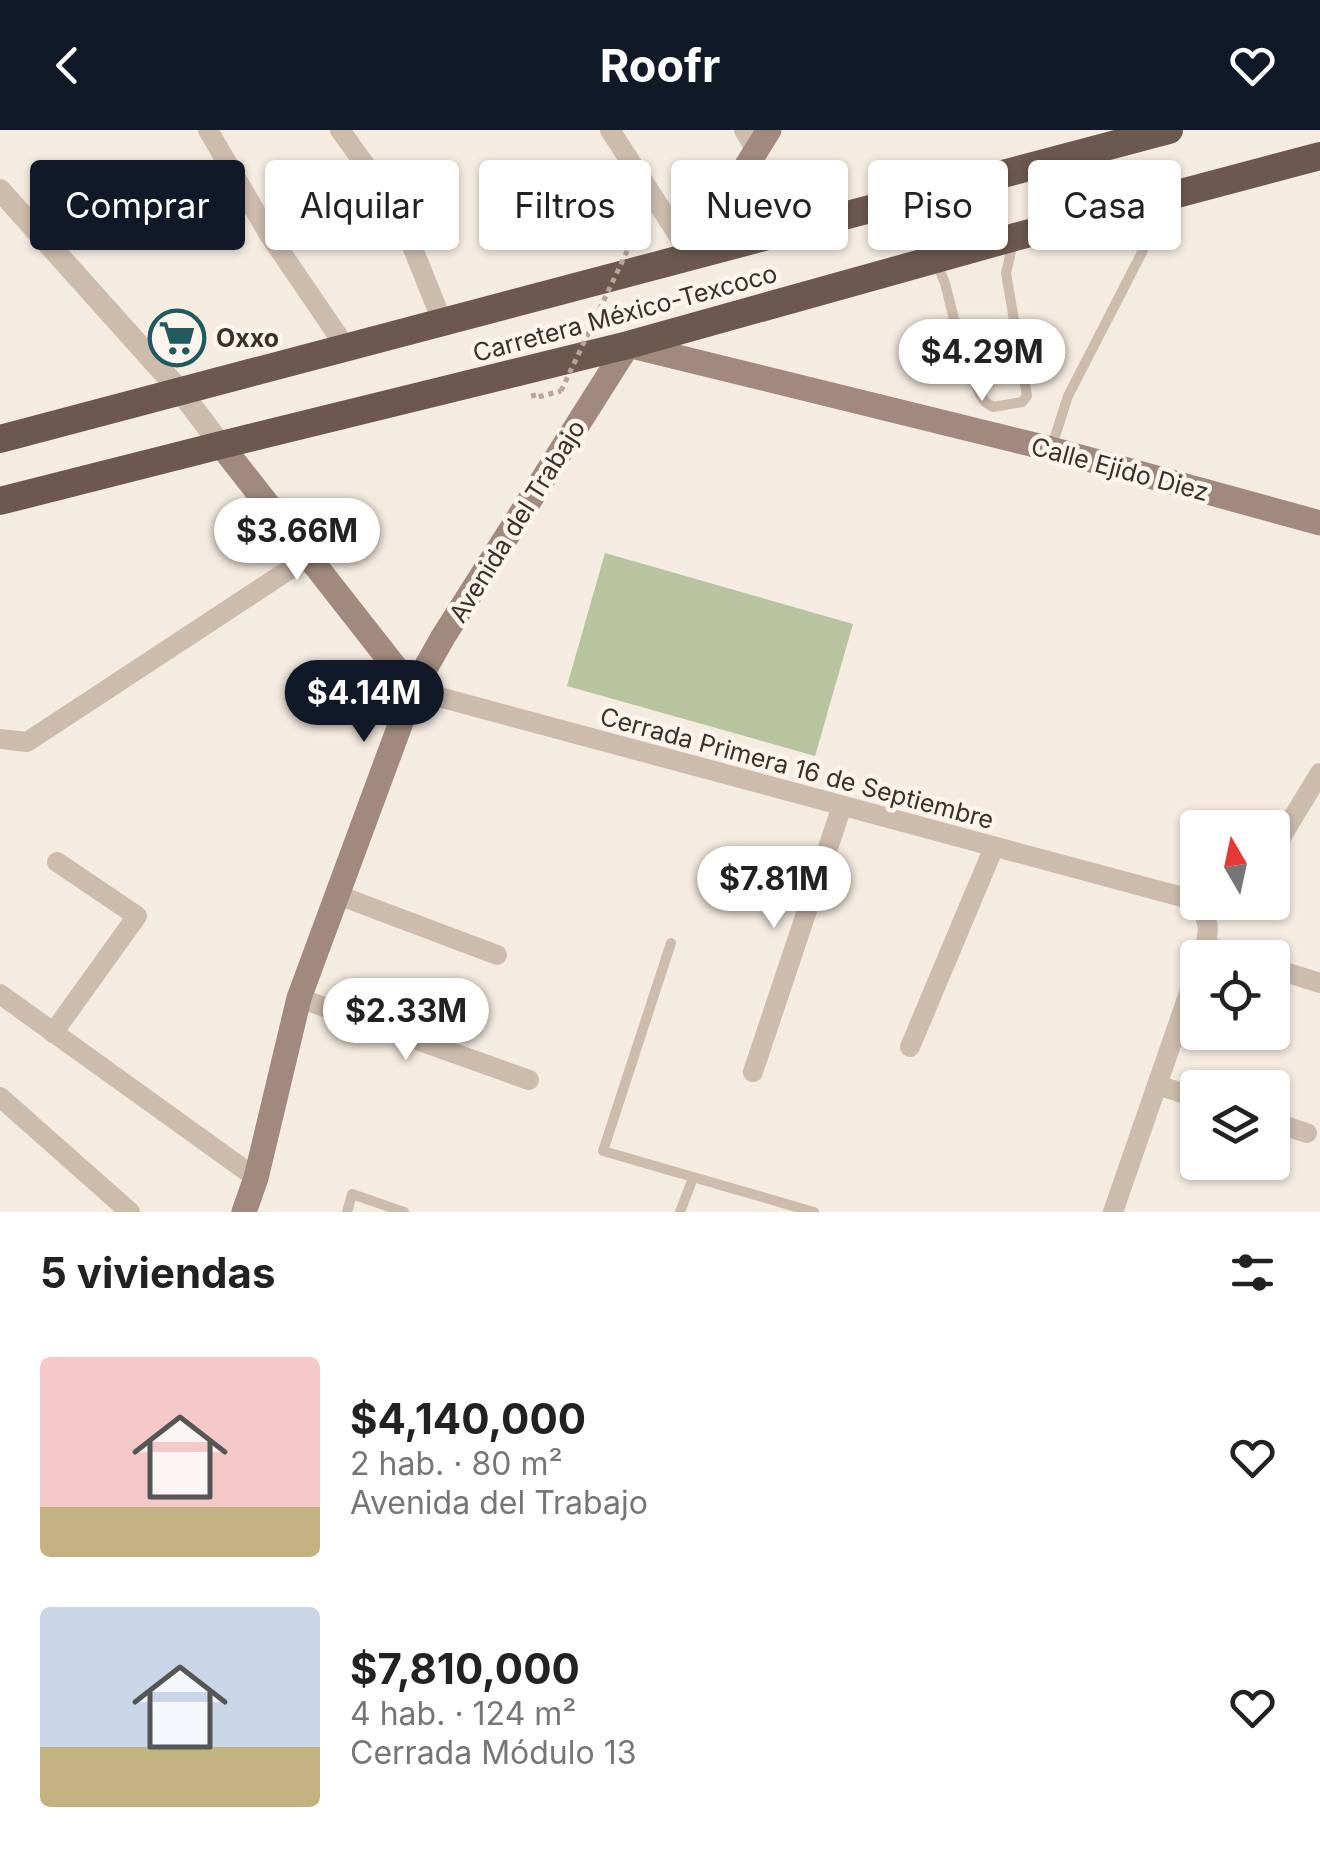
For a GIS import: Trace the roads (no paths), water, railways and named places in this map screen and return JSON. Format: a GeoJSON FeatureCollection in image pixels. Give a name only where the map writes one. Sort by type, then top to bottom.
{"type":"FeatureCollection","features":[{"type":"Feature","properties":{"kind":"highway","name":"Carretera México-Texcoco"},"geometry":{"type":"LineString","coordinates":[[0,439],[1170,130]]}},
{"type":"Feature","properties":{"kind":"highway","name":"Carretera México-Texcoco"},"geometry":{"type":"LineString","coordinates":[[1181,192],[1320,156]]}},
{"type":"Feature","properties":{"kind":"highway","name":"Carretera México-Texcoco"},"geometry":{"type":"LineString","coordinates":[[0,502],[628,345],[1028,233]]}},
{"type":"Feature","properties":{"kind":"main road"},"geometry":{"type":"LineString","coordinates":[[691,255],[756,137]]}},
{"type":"Feature","properties":{"kind":"main road","name":"Calle Ejido Diez"},"geometry":{"type":"LineString","coordinates":[[628,345],[1051,449],[1320,523]]}},
{"type":"Feature","properties":{"kind":"main road","name":"Avenida del Trabajo"},"geometry":{"type":"LineString","coordinates":[[244,1212],[256,1178],[299,998],[414,690],[443,637],[628,345]]}},
{"type":"Feature","properties":{"kind":"main road"},"geometry":{"type":"LineString","coordinates":[[221,444],[414,690]]}},
{"type":"Feature","properties":{"kind":"street"},"geometry":{"type":"LineString","coordinates":[[208,130],[268,233],[345,346]]}},
{"type":"Feature","properties":{"kind":"street"},"geometry":{"type":"LineString","coordinates":[[340,130],[381,187],[406,231],[442,321]]}},
{"type":"Feature","properties":{"kind":"street"},"geometry":{"type":"LineString","coordinates":[[610,130],[691,255]]}},
{"type":"Feature","properties":{"kind":"street"},"geometry":{"type":"LineString","coordinates":[[0,190],[181,392],[221,444]]}},
{"type":"Feature","properties":{"kind":"street"},"geometry":{"type":"LineString","coordinates":[[0,738],[27,742],[310,556]]}},
{"type":"Feature","properties":{"kind":"street","name":"Cerrada Primera 16 de Septiembre"},"geometry":{"type":"LineString","coordinates":[[414,690],[1168,892],[1200,907],[1207,919],[1206,940]]}},
{"type":"Feature","properties":{"kind":"street"},"geometry":{"type":"LineString","coordinates":[[1290,822],[1320,773]]}},
{"type":"Feature","properties":{"kind":"street"},"geometry":{"type":"LineString","coordinates":[[753,1072],[842,806]]}},
{"type":"Feature","properties":{"kind":"street"},"geometry":{"type":"LineString","coordinates":[[910,1047],[994,847]]}},
{"type":"Feature","properties":{"kind":"street"},"geometry":{"type":"LineString","coordinates":[[53,1032],[136,916],[57,862]]}},
{"type":"Feature","properties":{"kind":"street"},"geometry":{"type":"LineString","coordinates":[[338,895],[496,955]]}},
{"type":"Feature","properties":{"kind":"street"},"geometry":{"type":"LineString","coordinates":[[1290,974],[1320,983]]}},
{"type":"Feature","properties":{"kind":"street"},"geometry":{"type":"LineString","coordinates":[[0,994],[256,1178]]}},
{"type":"Feature","properties":{"kind":"street"},"geometry":{"type":"LineString","coordinates":[[299,998],[529,1080]]}},
{"type":"Feature","properties":{"kind":"street"},"geometry":{"type":"LineString","coordinates":[[1114,1212],[1180,1019]]}},
{"type":"Feature","properties":{"kind":"street"},"geometry":{"type":"LineString","coordinates":[[1157,1086],[1180,1093]]}},
{"type":"Feature","properties":{"kind":"street"},"geometry":{"type":"LineString","coordinates":[[0,1098],[130,1212]]}},
{"type":"Feature","properties":{"kind":"street"},"geometry":{"type":"LineString","coordinates":[[1290,1128],[1307,1133]]}},
{"type":"Feature","properties":{"kind":"lane"},"geometry":{"type":"LineString","coordinates":[[936,260],[979,394],[993,407],[1022,402],[1027,396],[1006,273],[1015,236]]}},
{"type":"Feature","properties":{"kind":"lane"},"geometry":{"type":"LineString","coordinates":[[1051,449],[1068,396],[1143,250]]}},
{"type":"Feature","properties":{"kind":"lane"},"geometry":{"type":"LineString","coordinates":[[671,943],[604,1150],[814,1212]]}},
{"type":"Feature","properties":{"kind":"lane"},"geometry":{"type":"LineString","coordinates":[[680,1212],[693,1178]]}},
{"type":"Feature","properties":{"kind":"lane"},"geometry":{"type":"LineString","coordinates":[[347,1212],[352,1194],[404,1212]]}},
{"type":"Feature","properties":{"kind":"place","name":"Oxxo"},"geometry":{"type":"Point","coordinates":[177,338]}}]}
